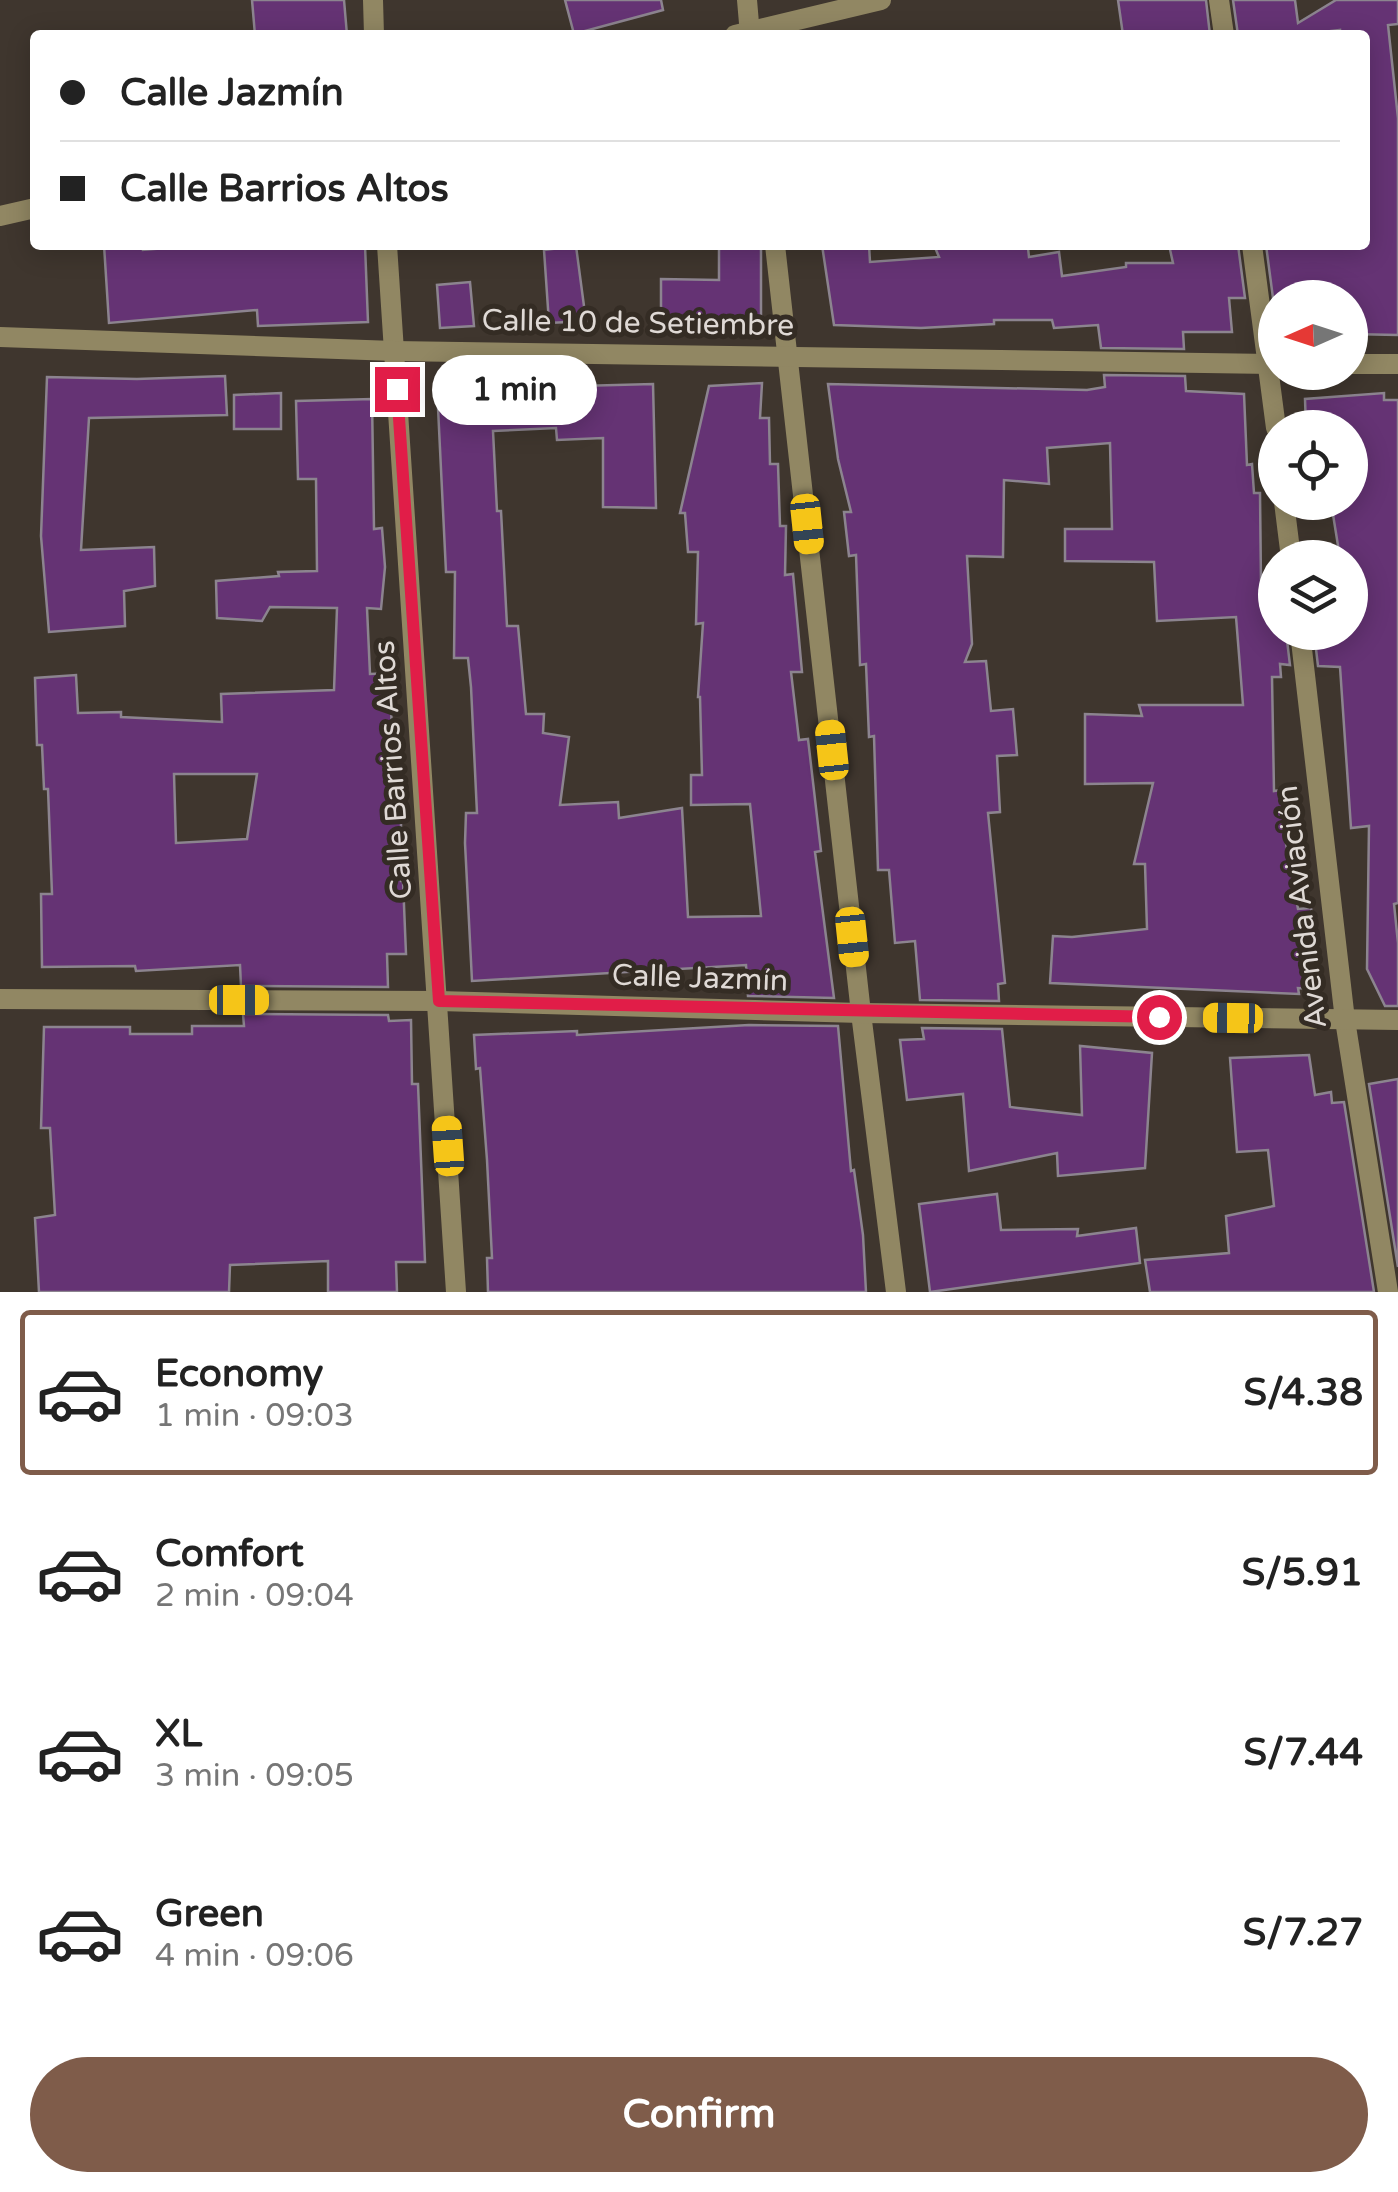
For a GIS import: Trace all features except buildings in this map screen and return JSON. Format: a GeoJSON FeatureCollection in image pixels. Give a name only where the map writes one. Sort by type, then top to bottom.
{"type":"FeatureCollection","features":[{"type":"Feature","properties":{"kind":"street"},"geometry":{"type":"LineString","coordinates":[[372,0],[374,30]]}},
{"type":"Feature","properties":{"kind":"street"},"geometry":{"type":"LineString","coordinates":[[745,30],[747,0]]}},
{"type":"Feature","properties":{"kind":"street"},"geometry":{"type":"LineString","coordinates":[[761,30],[881,0]]}},
{"type":"Feature","properties":{"kind":"street"},"geometry":{"type":"LineString","coordinates":[[1219,0],[1223,30]]}},
{"type":"Feature","properties":{"kind":"street"},"geometry":{"type":"LineString","coordinates":[[0,216],[30,209]]}},
{"type":"Feature","properties":{"kind":"street","name":"Calle Barrios Altos"},"geometry":{"type":"LineString","coordinates":[[387,250],[456,1292]]}},
{"type":"Feature","properties":{"kind":"street"},"geometry":{"type":"LineString","coordinates":[[776,250],[896,1292]]}},
{"type":"Feature","properties":{"kind":"street"},"geometry":{"type":"LineString","coordinates":[[1253,250],[1258,281]]}},
{"type":"Feature","properties":{"kind":"street","name":"Calle 10 de Setiembre"},"geometry":{"type":"LineString","coordinates":[[0,336],[394,351],[1258,364]]}},
{"type":"Feature","properties":{"kind":"street"},"geometry":{"type":"LineString","coordinates":[[1368,364],[1398,364]]}},
{"type":"Feature","properties":{"kind":"street","name":"Avenida Aviación"},"geometry":{"type":"LineString","coordinates":[[1302,650],[1345,1020],[1388,1292]]}},
{"type":"Feature","properties":{"kind":"street","name":"Calle Jazmín"},"geometry":{"type":"LineString","coordinates":[[0,1000],[439,1001],[1398,1020]]}},
{"type":"Feature","properties":{"kind":"route"},"geometry":{"type":"LineString","coordinates":[[397,389],[439,1001],[1159,1017]]}}]}
